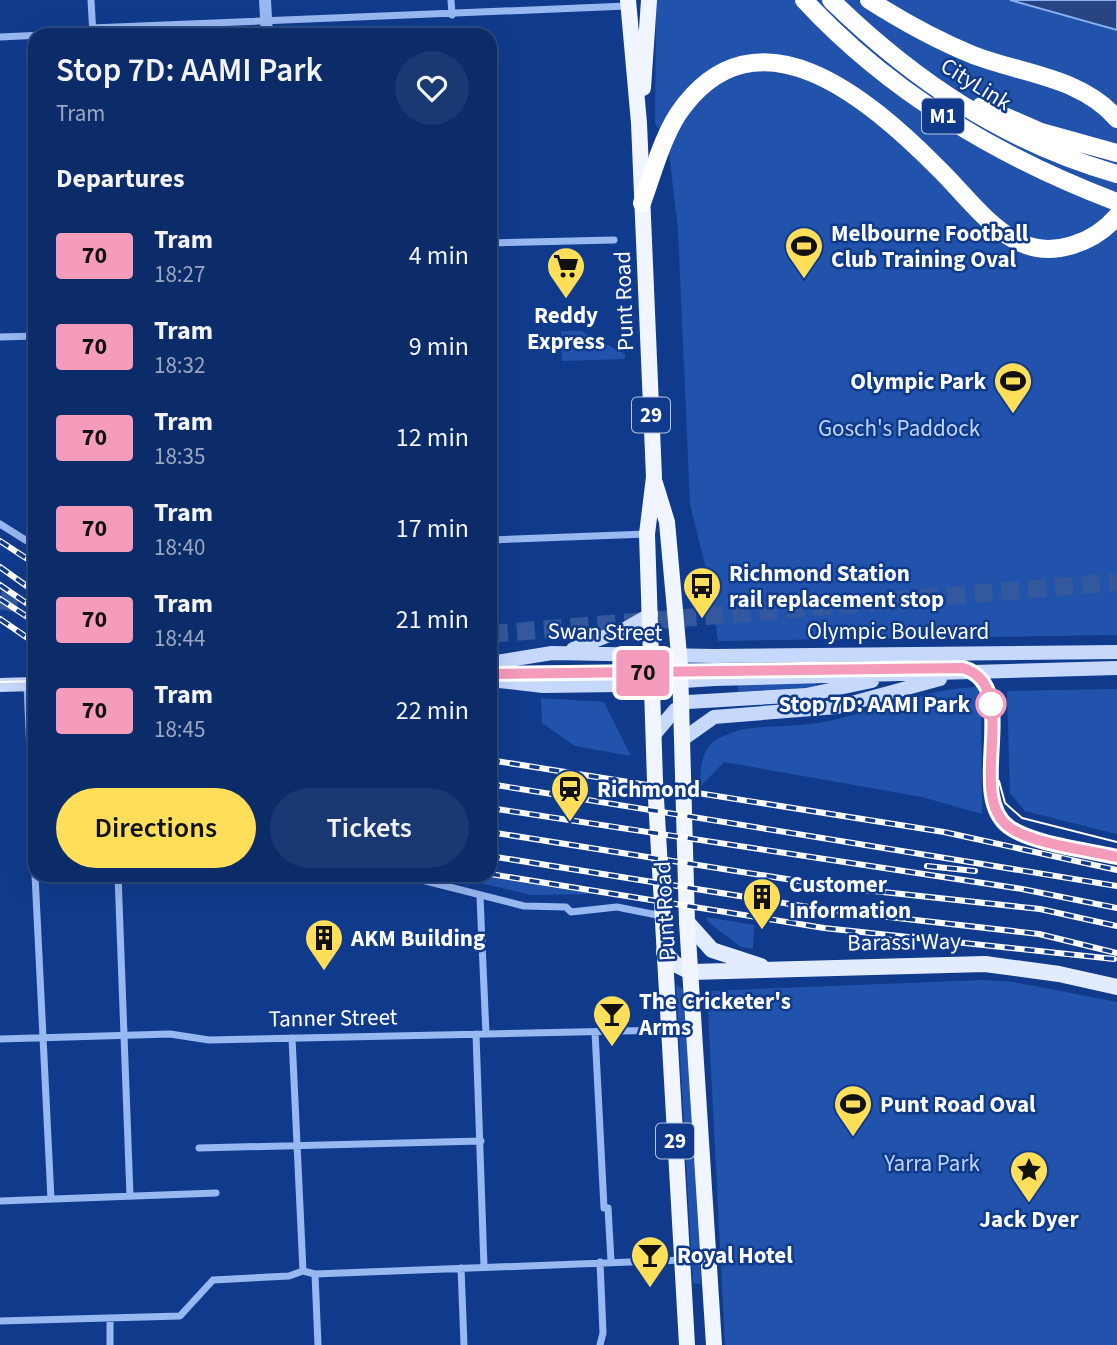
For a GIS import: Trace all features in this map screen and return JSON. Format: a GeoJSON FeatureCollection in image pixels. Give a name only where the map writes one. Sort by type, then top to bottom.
{"type":"FeatureCollection","features":[{"type":"Feature","properties":{"kind":"highway","name":"Punt Road"},"geometry":{"type":"LineString","coordinates":[[639,123],[649,0]]}},
{"type":"Feature","properties":{"kind":"highway","name":"M1"},"geometry":{"type":"LineString","coordinates":[[804,0],[850,46],[938,113],[1021,160],[1117,202]]}},
{"type":"Feature","properties":{"kind":"highway","name":"CityLink"},"geometry":{"type":"LineString","coordinates":[[831,0],[900,64],[954,102],[1015,136],[1061,156],[1117,174]]}},
{"type":"Feature","properties":{"kind":"highway"},"geometry":{"type":"LineString","coordinates":[[869,0],[938,40],[1000,64],[1085,91],[1112,114]]}},
{"type":"Feature","properties":{"kind":"highway","name":"Punt Road"},"geometry":{"type":"LineString","coordinates":[[628,3],[639,123],[654,477],[647,534],[654,735],[687,1345]]}},
{"type":"Feature","properties":{"kind":"highway"},"geometry":{"type":"LineString","coordinates":[[642,203],[670,128],[698,88],[730,64],[752,58],[777,58],[811,67],[867,100],[991,221],[1018,242],[1053,248],[1091,238],[1117,216]]}},
{"type":"Feature","properties":{"kind":"highway"},"geometry":{"type":"LineString","coordinates":[[900,64],[945,89],[1009,118],[1075,143],[1117,153]]}},
{"type":"Feature","properties":{"kind":"highway","name":"Punt Road"},"geometry":{"type":"LineString","coordinates":[[654,477],[667,522],[681,681],[687,922],[714,1345]]}},
{"type":"Feature","properties":{"kind":"main road"},"geometry":{"type":"LineString","coordinates":[[552,653],[625,629],[651,614]]}},
{"type":"Feature","properties":{"kind":"main road","name":"Olympic Boulevard"},"geometry":{"type":"LineString","coordinates":[[679,655],[1117,652]]}},
{"type":"Feature","properties":{"kind":"main road","name":"Swan Street"},"geometry":{"type":"LineString","coordinates":[[497,661],[552,653],[679,655]]}},
{"type":"Feature","properties":{"kind":"main road"},"geometry":{"type":"LineString","coordinates":[[886,695],[898,674],[897,662],[889,653]]}},
{"type":"Feature","properties":{"kind":"main road"},"geometry":{"type":"LineString","coordinates":[[654,735],[682,704],[695,700],[806,695],[898,674],[968,654]]}},
{"type":"Feature","properties":{"kind":"main road","name":"Olympic Boulevard"},"geometry":{"type":"LineString","coordinates":[[681,681],[898,674],[954,675],[1117,668]]}},
{"type":"Feature","properties":{"kind":"main road"},"geometry":{"type":"LineString","coordinates":[[683,739],[714,717],[823,709],[886,695],[954,675]]}},
{"type":"Feature","properties":{"kind":"main road"},"geometry":{"type":"LineString","coordinates":[[497,681],[543,686],[681,681]]}},
{"type":"Feature","properties":{"kind":"main road"},"geometry":{"type":"LineString","coordinates":[[0,685],[28,684]]}},
{"type":"Feature","properties":{"kind":"main road"},"geometry":{"type":"LineString","coordinates":[[687,922],[712,950],[770,969]]}},
{"type":"Feature","properties":{"kind":"main road"},"geometry":{"type":"LineString","coordinates":[[664,952],[675,964],[691,972]]}},
{"type":"Feature","properties":{"kind":"main road","name":"Barassi Way"},"geometry":{"type":"LineString","coordinates":[[691,972],[999,965],[1117,987]]}},
{"type":"Feature","properties":{"kind":"street"},"geometry":{"type":"LineString","coordinates":[[91,0],[92,28]]}},
{"type":"Feature","properties":{"kind":"street"},"geometry":{"type":"LineString","coordinates":[[265,0],[266,28]]}},
{"type":"Feature","properties":{"kind":"street"},"geometry":{"type":"LineString","coordinates":[[452,0],[452,15]]}},
{"type":"Feature","properties":{"kind":"street"},"geometry":{"type":"LineString","coordinates":[[144,28],[452,15],[628,3]]}},
{"type":"Feature","properties":{"kind":"street"},"geometry":{"type":"LineString","coordinates":[[0,37],[28,36]]}},
{"type":"Feature","properties":{"kind":"street"},"geometry":{"type":"LineString","coordinates":[[497,243],[614,240]]}},
{"type":"Feature","properties":{"kind":"street"},"geometry":{"type":"LineString","coordinates":[[0,337],[28,336]]}},
{"type":"Feature","properties":{"kind":"street"},"geometry":{"type":"LineString","coordinates":[[0,524],[28,542]]}},
{"type":"Feature","properties":{"kind":"street"},"geometry":{"type":"LineString","coordinates":[[497,540],[647,534]]}},
{"type":"Feature","properties":{"kind":"street"},"geometry":{"type":"LineString","coordinates":[[35,882],[51,1199]]}},
{"type":"Feature","properties":{"kind":"street"},"geometry":{"type":"LineString","coordinates":[[118,882],[130,1196]]}},
{"type":"Feature","properties":{"kind":"street"},"geometry":{"type":"LineString","coordinates":[[427,882],[530,907],[568,908],[571,912],[617,907],[662,916]]}},
{"type":"Feature","properties":{"kind":"street"},"geometry":{"type":"LineString","coordinates":[[480,897],[485,1034]]}},
{"type":"Feature","properties":{"kind":"street","name":"Tanner Street"},"geometry":{"type":"LineString","coordinates":[[0,1039],[170,1034],[209,1040],[668,1030]]}},
{"type":"Feature","properties":{"kind":"street"},"geometry":{"type":"LineString","coordinates":[[595,1032],[604,1208],[608,1208],[611,1261]]}},
{"type":"Feature","properties":{"kind":"street"},"geometry":{"type":"LineString","coordinates":[[476,1034],[484,1267]]}},
{"type":"Feature","properties":{"kind":"street"},"geometry":{"type":"LineString","coordinates":[[292,1038],[302,1269]]}},
{"type":"Feature","properties":{"kind":"street"},"geometry":{"type":"LineString","coordinates":[[199,1148],[481,1141]]}},
{"type":"Feature","properties":{"kind":"street"},"geometry":{"type":"LineString","coordinates":[[0,1201],[216,1193]]}},
{"type":"Feature","properties":{"kind":"street"},"geometry":{"type":"LineString","coordinates":[[0,1321],[180,1316],[213,1280],[289,1276],[302,1269],[315,1274],[682,1260]]}},
{"type":"Feature","properties":{"kind":"street"},"geometry":{"type":"LineString","coordinates":[[600,1262],[603,1333],[600,1345]]}},
{"type":"Feature","properties":{"kind":"street"},"geometry":{"type":"LineString","coordinates":[[461,1268],[464,1345]]}},
{"type":"Feature","properties":{"kind":"street"},"geometry":{"type":"LineString","coordinates":[[315,1274],[318,1345]]}},
{"type":"Feature","properties":{"kind":"street"},"geometry":{"type":"LineString","coordinates":[[110,1318],[110,1345]]}},
{"type":"Feature","properties":{"kind":"green space","name":"Gosch's Paddock"},"geometry":{"type":"Polygon","coordinates":[[[656,0],[1010,0],[1117,30],[1117,635],[718,641],[710,585],[690,504],[678,229],[668,144],[655,123],[656,0]]]}},
{"type":"Feature","properties":{"kind":"green space"},"geometry":{"type":"Polygon","coordinates":[[[561,331],[581,331],[625,354],[625,359],[562,361],[561,331]]]}},
{"type":"Feature","properties":{"kind":"green space"},"geometry":{"type":"Polygon","coordinates":[[[816,683],[816,687],[738,692],[738,684],[816,683]]]}},
{"type":"Feature","properties":{"kind":"green space"},"geometry":{"type":"Polygon","coordinates":[[[977,687],[981,699],[982,814],[922,797],[724,762],[700,787],[702,763],[709,746],[734,732],[824,722],[911,698],[977,687]]]}},
{"type":"Feature","properties":{"kind":"green space"},"geometry":{"type":"Polygon","coordinates":[[[1117,689],[1117,834],[1025,811],[1010,793],[1007,691],[1117,689]]]}},
{"type":"Feature","properties":{"kind":"green space"},"geometry":{"type":"Polygon","coordinates":[[[541,698],[604,702],[631,756],[575,746],[542,723],[541,698]]]}},
{"type":"Feature","properties":{"kind":"green space"},"geometry":{"type":"Polygon","coordinates":[[[497,878],[593,894],[531,895],[476,882],[497,882],[497,878]]]}},
{"type":"Feature","properties":{"kind":"green space"},"geometry":{"type":"Polygon","coordinates":[[[706,917],[754,925],[753,949],[741,947],[708,922],[706,917]]]}},
{"type":"Feature","properties":{"kind":"green space","name":"Yarra Park"},"geometry":{"type":"Polygon","coordinates":[[[983,980],[1014,982],[1117,1002],[1117,1345],[725,1345],[707,991],[983,980]]]}},
{"type":"Feature","properties":{"kind":"green space"},"geometry":{"type":"Polygon","coordinates":[[[676,985],[683,989],[698,1183],[701,1284],[693,1283],[676,985]]]}},
{"type":"Feature","properties":{"kind":"shaded area"},"geometry":{"type":"Polygon","coordinates":[[[1010,0],[1117,0],[1117,30],[1010,0]]]}},
{"type":"Feature","properties":{"kind":"tunnel"},"geometry":{"type":"LineString","coordinates":[[497,633],[1117,582]]}},
{"type":"Feature","properties":{"kind":"tunnel"},"geometry":{"type":"LineString","coordinates":[[0,600],[28,606]]}},
{"type":"Feature","properties":{"kind":"tram line"},"geometry":{"type":"LineString","coordinates":[[497,675],[963,668],[981,679],[990,696],[991,791],[997,811],[1009,827],[1046,842],[1117,857]]}},
{"type":"Feature","properties":{"kind":"tram line","name":"70"},"geometry":{"type":"LineString","coordinates":[[497,674],[963,668],[981,678],[988,689],[991,704],[993,804],[1003,822],[1027,835],[1117,857]]}},
{"type":"Feature","properties":{"kind":"tram line"},"geometry":{"type":"LineString","coordinates":[[0,682],[28,681]]}},
{"type":"Feature","properties":{"kind":"tram line"},"geometry":{"type":"LineString","coordinates":[[999,781],[1005,803],[1022,818],[1117,842]]}},
{"type":"Feature","properties":{"kind":"railway"},"geometry":{"type":"LineString","coordinates":[[0,541],[28,559]]}},
{"type":"Feature","properties":{"kind":"railway"},"geometry":{"type":"LineString","coordinates":[[0,567],[28,587]]}},
{"type":"Feature","properties":{"kind":"railway"},"geometry":{"type":"LineString","coordinates":[[0,585],[28,604]]}},
{"type":"Feature","properties":{"kind":"railway"},"geometry":{"type":"LineString","coordinates":[[0,599],[28,617]]}},
{"type":"Feature","properties":{"kind":"railway"},"geometry":{"type":"LineString","coordinates":[[0,619],[28,638]]}},
{"type":"Feature","properties":{"kind":"railway"},"geometry":{"type":"LineString","coordinates":[[497,761],[944,832],[1117,870]]}},
{"type":"Feature","properties":{"kind":"railway"},"geometry":{"type":"LineString","coordinates":[[497,785],[1117,886]]}},
{"type":"Feature","properties":{"kind":"railway"},"geometry":{"type":"LineString","coordinates":[[497,809],[1022,889],[1117,908]]}},
{"type":"Feature","properties":{"kind":"railway"},"geometry":{"type":"LineString","coordinates":[[497,833],[837,887],[1040,909],[1117,926]]}},
{"type":"Feature","properties":{"kind":"railway"},"geometry":{"type":"LineString","coordinates":[[497,857],[827,910],[1039,934],[1117,953]]}},
{"type":"Feature","properties":{"kind":"railway"},"geometry":{"type":"LineString","coordinates":[[927,866],[975,871]]}},
{"type":"Feature","properties":{"kind":"railway"},"geometry":{"type":"LineString","coordinates":[[497,875],[824,928],[1114,959]]}},
{"type":"Feature","properties":{"kind":"place","name":"Melbourne Football Club Training Oval"},"geometry":{"type":"Point","coordinates":[804,280]}},
{"type":"Feature","properties":{"kind":"place","name":"Reddy Express"},"geometry":{"type":"Point","coordinates":[566,300]}},
{"type":"Feature","properties":{"kind":"place","name":"Olympic Park"},"geometry":{"type":"Point","coordinates":[1013,415]}},
{"type":"Feature","properties":{"kind":"place","name":"Richmond Station rail replacement stop"},"geometry":{"type":"Point","coordinates":[702,620]}},
{"type":"Feature","properties":{"kind":"place","name":"Stop 7D: AAMI Park"},"geometry":{"type":"Point","coordinates":[991,704]}},
{"type":"Feature","properties":{"kind":"place","name":"Richmond"},"geometry":{"type":"Point","coordinates":[570,823]}},
{"type":"Feature","properties":{"kind":"place","name":"Customer Information"},"geometry":{"type":"Point","coordinates":[762,931]}},
{"type":"Feature","properties":{"kind":"place","name":"AKM Building"},"geometry":{"type":"Point","coordinates":[324,972]}},
{"type":"Feature","properties":{"kind":"place","name":"The Cricketer's Arms"},"geometry":{"type":"Point","coordinates":[612,1048]}},
{"type":"Feature","properties":{"kind":"place","name":"Punt Road Oval"},"geometry":{"type":"Point","coordinates":[853,1138]}},
{"type":"Feature","properties":{"kind":"place","name":"Jack Dyer"},"geometry":{"type":"Point","coordinates":[1029,1204]}},
{"type":"Feature","properties":{"kind":"place","name":"Royal Hotel"},"geometry":{"type":"Point","coordinates":[650,1289]}}]}
